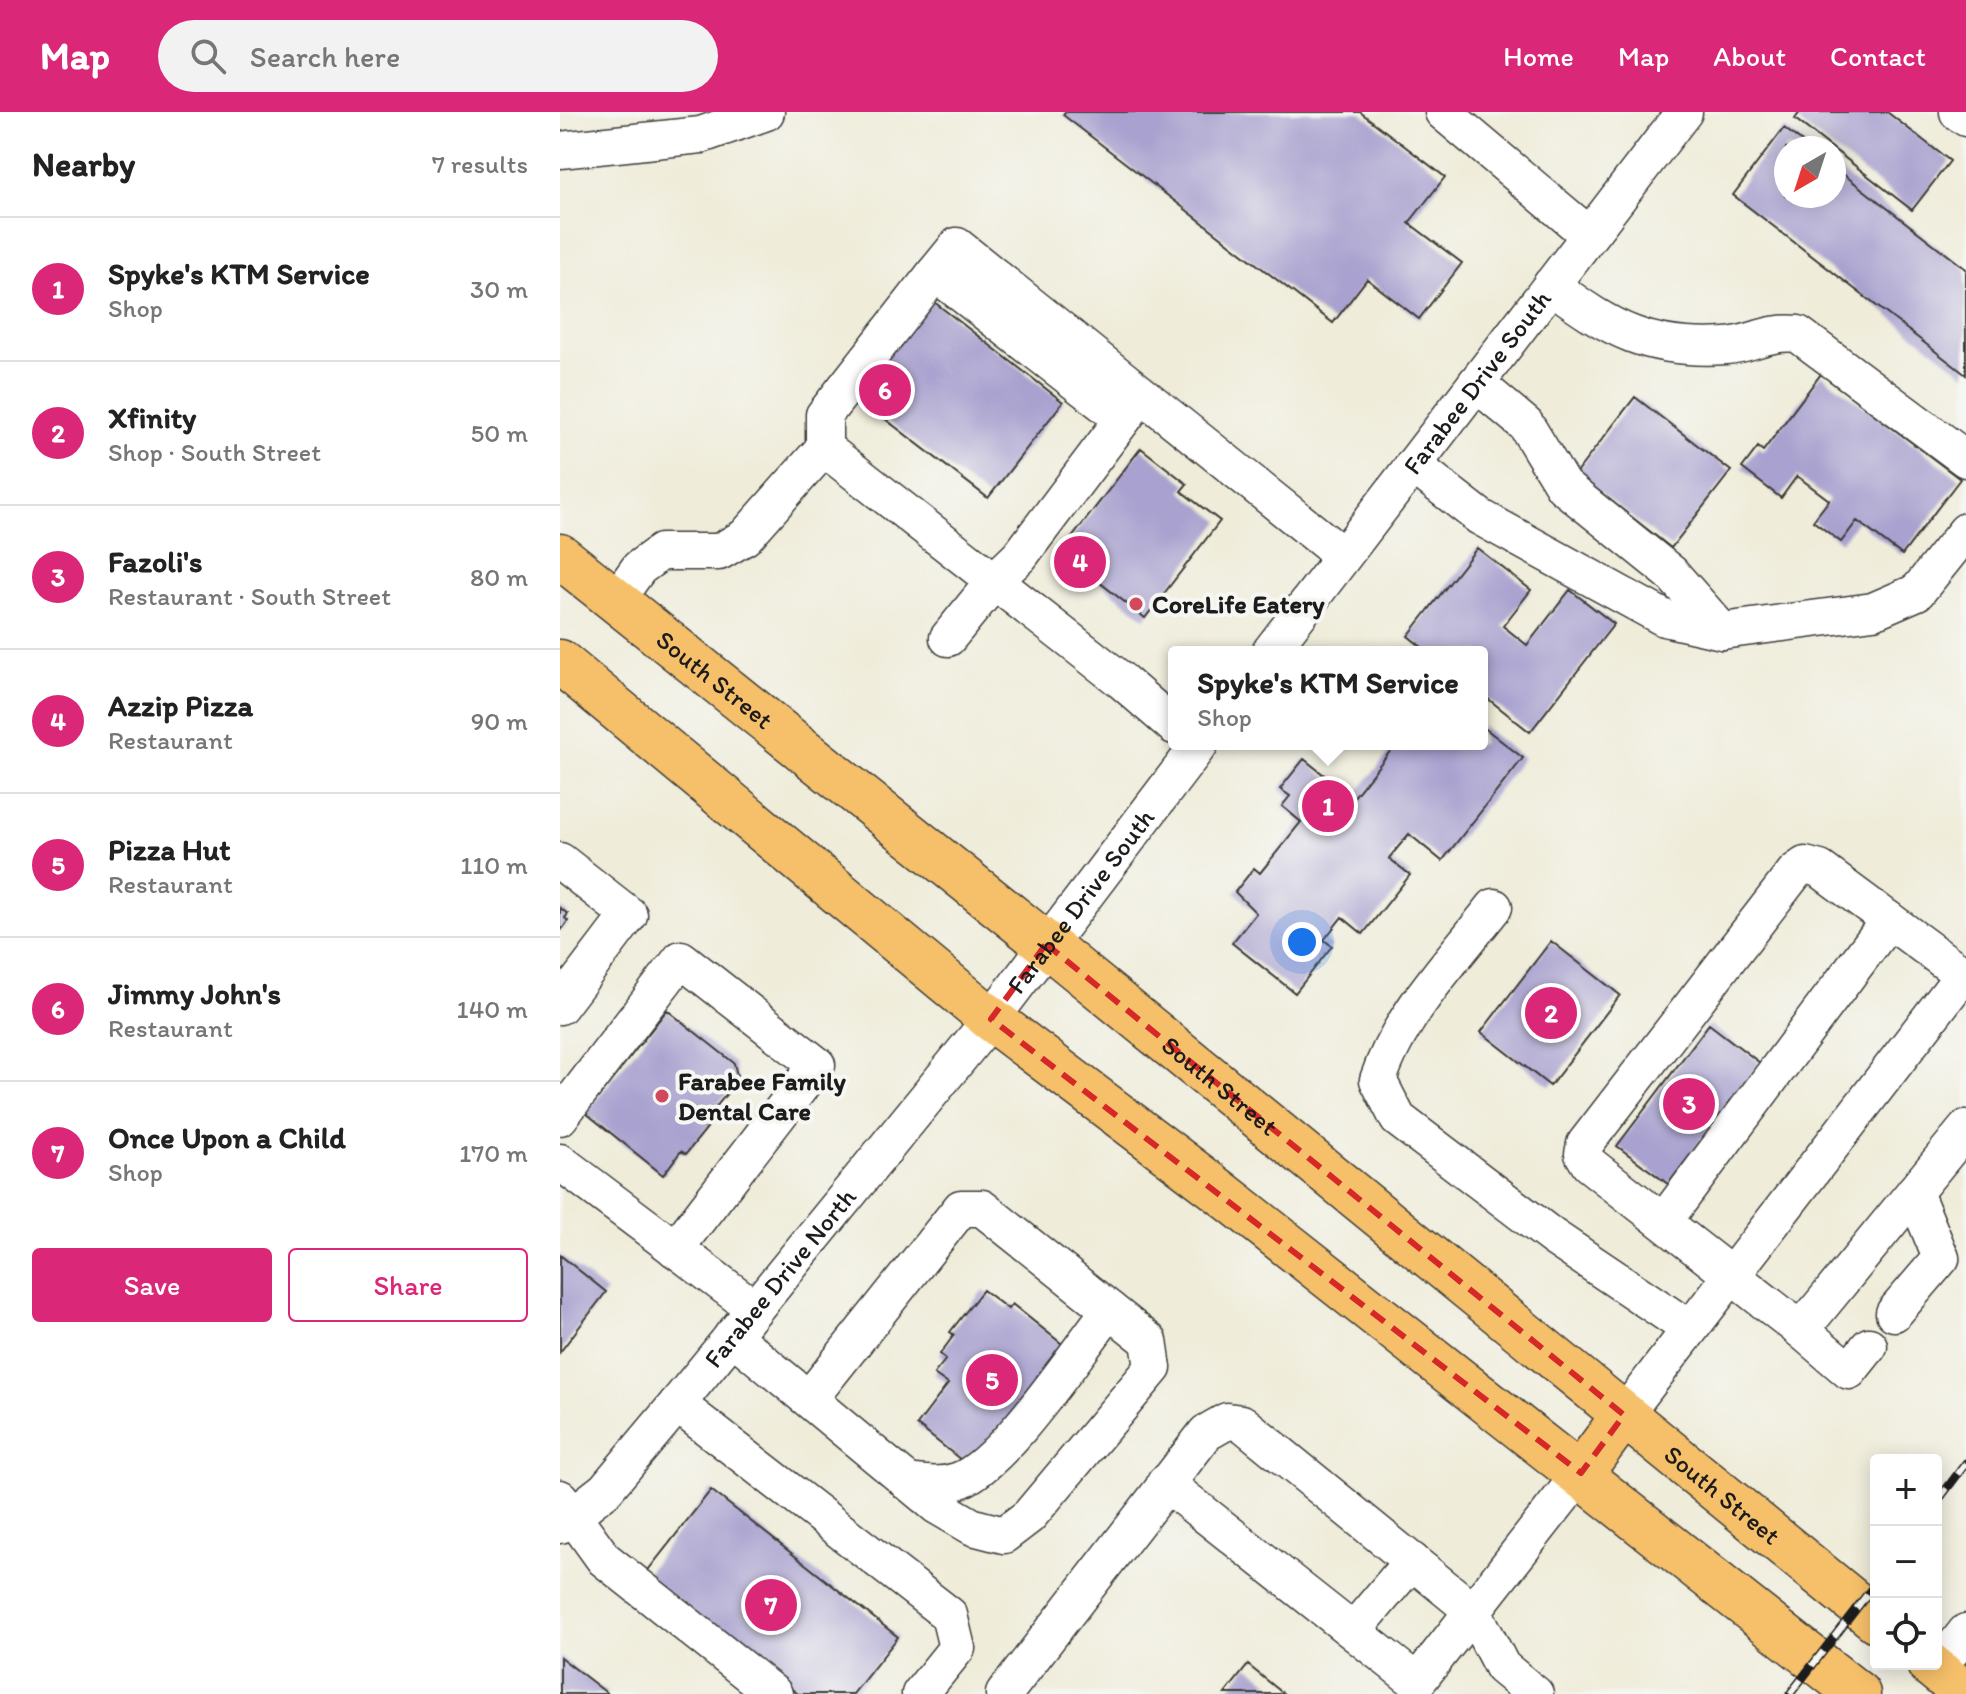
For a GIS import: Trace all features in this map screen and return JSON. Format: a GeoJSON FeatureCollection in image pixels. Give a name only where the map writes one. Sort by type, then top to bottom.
{"type":"FeatureCollection","features":[{"type":"Feature","properties":{"kind":"main road","name":"South Street"},"geometry":{"type":"LineString","coordinates":[[560,556],[1046,944],[1870,1615]]}},
{"type":"Feature","properties":{"kind":"main road"},"geometry":{"type":"LineString","coordinates":[[560,662],[991,1019],[1218,1190],[1858,1694]]}},
{"type":"Feature","properties":{"kind":"main road"},"geometry":{"type":"LineString","coordinates":[[1581,1473],[1624,1415]]}},
{"type":"Feature","properties":{"kind":"street"},"geometry":{"type":"LineString","coordinates":[[560,150],[701,135],[766,112]]}},
{"type":"Feature","properties":{"kind":"street"},"geometry":{"type":"LineString","coordinates":[[1443,112],[1589,235]]}},
{"type":"Feature","properties":{"kind":"street"},"geometry":{"type":"LineString","coordinates":[[1958,112],[1966,118]]}},
{"type":"Feature","properties":{"kind":"street","name":"Farabee Drive South"},"geometry":{"type":"LineString","coordinates":[[1275,646],[1679,114]]}},
{"type":"Feature","properties":{"kind":"street"},"geometry":{"type":"LineString","coordinates":[[616,600],[639,568],[661,552],[719,552],[745,537],[824,448],[824,415],[935,273],[1266,494],[1343,556]]}},
{"type":"Feature","properties":{"kind":"street"},"geometry":{"type":"LineString","coordinates":[[1551,285],[1593,317],[1629,335],[1680,346],[1730,346],[1775,332],[1798,334],[1966,459]]}},
{"type":"Feature","properties":{"kind":"street"},"geometry":{"type":"LineString","coordinates":[[1476,383],[1526,425],[1563,486],[1671,573],[1722,631]]}},
{"type":"Feature","properties":{"kind":"street"},"geometry":{"type":"LineString","coordinates":[[948,638],[995,580],[1020,556],[1133,406]]}},
{"type":"Feature","properties":{"kind":"street"},"geometry":{"type":"LineString","coordinates":[[824,448],[995,580],[1168,721]]}},
{"type":"Feature","properties":{"kind":"street"},"geometry":{"type":"LineString","coordinates":[[1413,465],[1480,517],[1664,618],[1722,631],[1873,611],[1917,592],[1966,531]]}},
{"type":"Feature","properties":{"kind":"street","name":"Farabee Drive South"},"geometry":{"type":"LineString","coordinates":[[991,1019],[1185,750]]}},
{"type":"Feature","properties":{"kind":"street"},"geometry":{"type":"LineString","coordinates":[[560,861],[629,915],[560,1006]]}},
{"type":"Feature","properties":{"kind":"street"},"geometry":{"type":"LineString","coordinates":[[1624,1415],[1732,1274],[1965,974],[1820,869],[1805,865],[1795,872],[1585,1144],[1583,1154],[1589,1164],[1732,1274],[1849,1371],[1869,1346]]}},
{"type":"Feature","properties":{"kind":"street"},"geometry":{"type":"LineString","coordinates":[[1494,907],[1412,1012],[1385,1059],[1378,1080],[1398,1119],[1553,1237],[1690,1329]]}},
{"type":"Feature","properties":{"kind":"street"},"geometry":{"type":"LineString","coordinates":[[1664,1221],[1889,920]]}},
{"type":"Feature","properties":{"kind":"street"},"geometry":{"type":"LineString","coordinates":[[560,1117],[681,959],[817,1065],[675,1249]]}},
{"type":"Feature","properties":{"kind":"street","name":"Farabee Drive North"},"geometry":{"type":"LineString","coordinates":[[564,1513],[605,1490],[991,1019]]}},
{"type":"Feature","properties":{"kind":"street"},"geometry":{"type":"LineString","coordinates":[[1801,1330],[1914,1192],[1962,1140]]}},
{"type":"Feature","properties":{"kind":"street"},"geometry":{"type":"LineString","coordinates":[[560,1162],[675,1249],[809,1399],[937,1506],[973,1527],[1004,1535],[1029,1516],[1153,1368],[1149,1341],[982,1208],[961,1208],[809,1399]]}},
{"type":"Feature","properties":{"kind":"street"},"geometry":{"type":"LineString","coordinates":[[1894,1313],[1941,1258],[1914,1192]]}},
{"type":"Feature","properties":{"kind":"street"},"geometry":{"type":"LineString","coordinates":[[907,1482],[934,1485],[957,1481],[976,1470],[1003,1445],[1110,1310]]}},
{"type":"Feature","properties":{"kind":"street"},"geometry":{"type":"LineString","coordinates":[[677,1404],[949,1615],[957,1648],[920,1694]]}},
{"type":"Feature","properties":{"kind":"street"},"geometry":{"type":"LineString","coordinates":[[1004,1694],[1165,1483],[1206,1433],[1227,1421],[1242,1423],[1473,1611],[1502,1667],[1535,1694]]}},
{"type":"Feature","properties":{"kind":"street"},"geometry":{"type":"LineString","coordinates":[[1165,1483],[1425,1688],[1473,1611],[1581,1473]]}},
{"type":"Feature","properties":{"kind":"street"},"geometry":{"type":"LineString","coordinates":[[564,1513],[604,1559],[774,1694]]}},
{"type":"Feature","properties":{"kind":"street"},"geometry":{"type":"LineString","coordinates":[[1353,1631],[1412,1561]]}},
{"type":"Feature","properties":{"kind":"street"},"geometry":{"type":"LineString","coordinates":[[1944,1676],[1966,1632]]}},
{"type":"Feature","properties":{"kind":"highlighted area"},"geometry":{"type":"Polygon","coordinates":[[[1046,944],[1624,1415],[1581,1473],[991,1019],[1046,944]]]}},
{"type":"Feature","properties":{"kind":"building"},"geometry":{"type":"Polygon","coordinates":[[[1066,112],[1360,112],[1445,177],[1409,223],[1462,263],[1419,319],[1367,279],[1333,323],[1063,115],[1066,112]]]}},
{"type":"Feature","properties":{"kind":"building"},"geometry":{"type":"Polygon","coordinates":[[[1800,112],[1887,112],[1950,161],[1912,210],[1846,159],[1846,136],[1817,136],[1795,119],[1800,112]]]}},
{"type":"Feature","properties":{"kind":"building"},"geometry":{"type":"Polygon","coordinates":[[[1784,128],[1794,136],[1778,136],[1784,128]]]}},
{"type":"Feature","properties":{"kind":"building"},"geometry":{"type":"Polygon","coordinates":[[[1774,141],[1774,208],[1846,208],[1846,176],[1966,269],[1966,375],[1733,195],[1774,141]]]}},
{"type":"Feature","properties":{"kind":"building"},"geometry":{"type":"Polygon","coordinates":[[[929,298],[1063,402],[988,498],[854,395],[929,298]]]}},
{"type":"Feature","properties":{"kind":"building"},"geometry":{"type":"Polygon","coordinates":[[[1821,374],[1960,479],[1902,555],[1857,521],[1841,542],[1813,521],[1829,500],[1797,476],[1781,498],[1742,468],[1758,447],[1763,451],[1821,374]]]}},
{"type":"Feature","properties":{"kind":"building"},"geometry":{"type":"Polygon","coordinates":[[[1635,397],[1731,471],[1671,548],[1576,473],[1635,397]]]}},
{"type":"Feature","properties":{"kind":"building"},"geometry":{"type":"Polygon","coordinates":[[[1141,448],[1187,484],[1181,491],[1220,521],[1145,618],[1061,552],[1141,448]]]}},
{"type":"Feature","properties":{"kind":"building"},"geometry":{"type":"Polygon","coordinates":[[[1477,548],[1531,590],[1503,626],[1527,645],[1570,590],[1614,624],[1530,732],[1488,699],[1488,646],[1420,646],[1408,636],[1477,548]]]}},
{"type":"Feature","properties":{"kind":"building"},"geometry":{"type":"Polygon","coordinates":[[[1488,731],[1523,758],[1442,861],[1409,834],[1389,858],[1410,875],[1363,934],[1342,917],[1324,940],[1332,946],[1295,993],[1232,943],[1256,913],[1235,892],[1254,868],[1260,873],[1301,822],[1282,806],[1290,796],[1280,789],[1304,759],[1353,798],[1391,750],[1488,750],[1488,731]]]}},
{"type":"Feature","properties":{"kind":"building"},"geometry":{"type":"Polygon","coordinates":[[[560,908],[568,914],[565,918],[568,921],[560,932],[560,908]]]}},
{"type":"Feature","properties":{"kind":"building"},"geometry":{"type":"Polygon","coordinates":[[[1551,941],[1620,995],[1550,1086],[1481,1032],[1551,941]]]}},
{"type":"Feature","properties":{"kind":"building","name":"Farabee Family Dental Care"},"geometry":{"type":"Polygon","coordinates":[[[667,1010],[734,1063],[738,1080],[710,1114],[715,1118],[686,1154],[681,1151],[663,1175],[586,1113],[667,1010]]]}},
{"type":"Feature","properties":{"kind":"building"},"geometry":{"type":"Polygon","coordinates":[[[1709,1024],[1760,1063],[1668,1184],[1617,1146],[1709,1024]]]}},
{"type":"Feature","properties":{"kind":"building"},"geometry":{"type":"Polygon","coordinates":[[[560,1255],[606,1292],[560,1352],[560,1255]]]}},
{"type":"Feature","properties":{"kind":"building"},"geometry":{"type":"Polygon","coordinates":[[[983,1290],[1008,1309],[1012,1304],[1062,1344],[1037,1376],[1045,1383],[966,1464],[917,1425],[948,1384],[934,1374],[946,1359],[940,1354],[954,1335],[950,1332],[983,1290]]]}},
{"type":"Feature","properties":{"kind":"building"},"geometry":{"type":"Polygon","coordinates":[[[711,1490],[898,1637],[853,1694],[798,1694],[645,1574],[711,1490]]]}},
{"type":"Feature","properties":{"kind":"building"},"geometry":{"type":"Polygon","coordinates":[[[560,1657],[608,1694],[560,1694],[560,1657]]]}},
{"type":"Feature","properties":{"kind":"building"},"geometry":{"type":"Polygon","coordinates":[[[1248,1665],[1284,1694],[1225,1694],[1248,1665]]]}},
{"type":"Feature","properties":{"kind":"railway"},"geometry":{"type":"LineString","coordinates":[[1942,1495],[1966,1463]]}},
{"type":"Feature","properties":{"kind":"railway"},"geometry":{"type":"LineString","coordinates":[[1790,1694],[1870,1591]]}},
{"type":"Feature","properties":{"kind":"place","name":"Jimmy John's"},"geometry":{"type":"Point","coordinates":[885,390]}},
{"type":"Feature","properties":{"kind":"place","name":"Azzip Pizza"},"geometry":{"type":"Point","coordinates":[1080,562]}},
{"type":"Feature","properties":{"kind":"place","name":"CoreLife Eatery"},"geometry":{"type":"Point","coordinates":[1136,604]}},
{"type":"Feature","properties":{"kind":"place","name":"Spyke's KTM Service"},"geometry":{"type":"Point","coordinates":[1328,806]}},
{"type":"Feature","properties":{"kind":"place","name":"Xfinity"},"geometry":{"type":"Point","coordinates":[1551,1013]}},
{"type":"Feature","properties":{"kind":"place","name":"Farabee Family Dental Care"},"geometry":{"type":"Point","coordinates":[662,1096]}},
{"type":"Feature","properties":{"kind":"place","name":"Fazoli's"},"geometry":{"type":"Point","coordinates":[1689,1104]}},
{"type":"Feature","properties":{"kind":"place","name":"Pizza Hut"},"geometry":{"type":"Point","coordinates":[992,1380]}},
{"type":"Feature","properties":{"kind":"place","name":"Once Upon a Child"},"geometry":{"type":"Point","coordinates":[771,1605]}}]}
